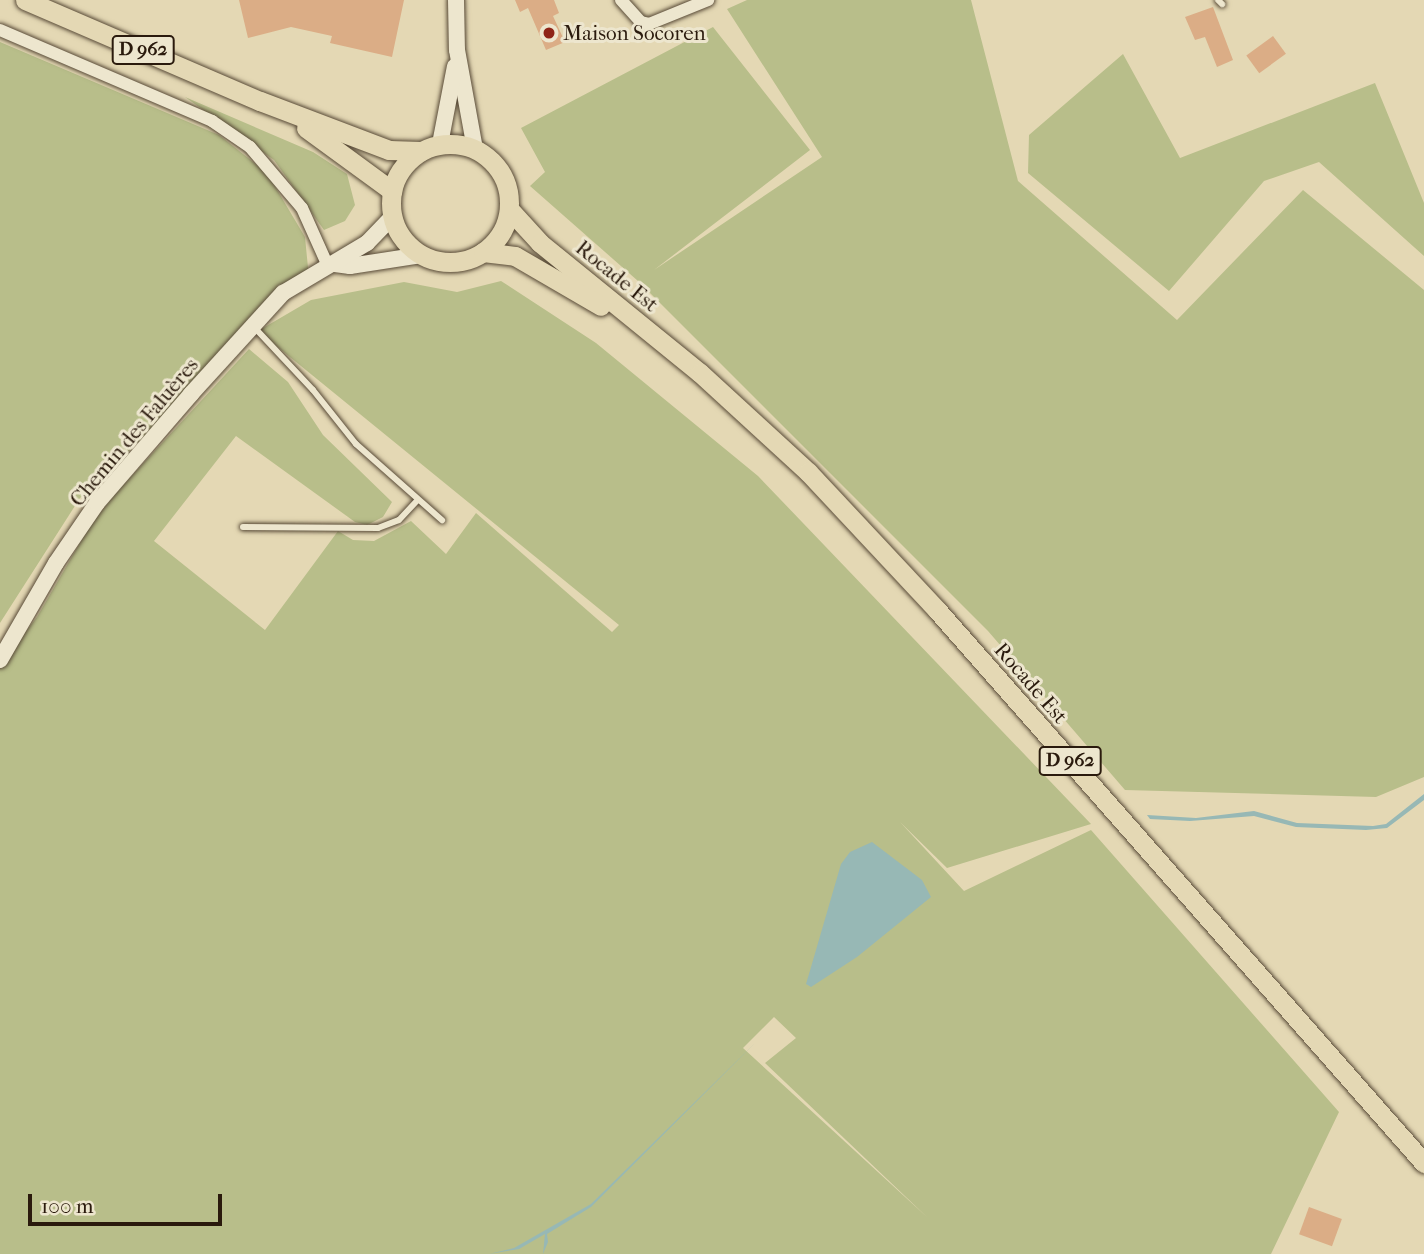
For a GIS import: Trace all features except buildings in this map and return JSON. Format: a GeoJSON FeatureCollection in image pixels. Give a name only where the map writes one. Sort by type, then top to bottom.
{"type":"FeatureCollection","features":[{"type":"Feature","properties":{"kind":"main road","name":"D 962"},"geometry":{"type":"LineString","coordinates":[[25,0],[260,101],[389,150],[421,151]]}},
{"type":"Feature","properties":{"kind":"main road","name":"D 962"},"geometry":{"type":"LineString","coordinates":[[260,101],[329,142],[392,191]]}},
{"type":"Feature","properties":{"kind":"main road"},"geometry":{"type":"LineString","coordinates":[[440,144],[475,149],[502,173],[509,209],[496,240],[483,252],[452,262],[421,255],[398,232],[392,217],[392,191],[398,174],[421,151],[440,144]]}},
{"type":"Feature","properties":{"kind":"main road","name":"Rocade Est"},"geometry":{"type":"LineString","coordinates":[[509,209],[540,243],[700,373],[808,472],[937,610],[1424,1163]]}},
{"type":"Feature","properties":{"kind":"main road","name":"Rocade Est"},"geometry":{"type":"LineString","coordinates":[[483,252],[515,256],[557,277],[700,373]]}},
{"type":"Feature","properties":{"kind":"street"},"geometry":{"type":"LineString","coordinates":[[456,0],[457,50],[475,149]]}},
{"type":"Feature","properties":{"kind":"street"},"geometry":{"type":"LineString","coordinates":[[621,0],[641,22],[649,23],[708,0]]}},
{"type":"Feature","properties":{"kind":"street"},"geometry":{"type":"LineString","coordinates":[[0,30],[200,115],[250,147],[302,208],[331,265]]}},
{"type":"Feature","properties":{"kind":"street"},"geometry":{"type":"LineString","coordinates":[[440,144],[457,50]]}},
{"type":"Feature","properties":{"kind":"street","name":"Chemin des Faluères"},"geometry":{"type":"LineString","coordinates":[[0,660],[56,563],[97,503],[283,293],[368,243],[392,217]]}},
{"type":"Feature","properties":{"kind":"street","name":"Chemin des Faluères"},"geometry":{"type":"LineString","coordinates":[[331,265],[350,266],[421,255]]}},
{"type":"Feature","properties":{"kind":"lane"},"geometry":{"type":"LineString","coordinates":[[254,327],[313,390],[356,444],[417,501],[442,520]]}},
{"type":"Feature","properties":{"kind":"lane"},"geometry":{"type":"LineString","coordinates":[[243,527],[378,528],[399,520],[417,501]]}},
{"type":"Feature","properties":{"kind":"green space"},"geometry":{"type":"Polygon","coordinates":[[[747,0],[971,0],[1018,181],[1177,320],[1303,190],[1424,290],[1424,777],[1376,797],[1125,790],[988,631],[638,281],[530,186],[545,172],[521,128],[713,27],[810,150],[654,270],[822,157],[727,9],[747,0]]]}},
{"type":"Feature","properties":{"kind":"green space"},"geometry":{"type":"Polygon","coordinates":[[[0,42],[219,135],[267,173],[305,237],[309,278],[80,498],[0,623],[0,42]]]}},
{"type":"Feature","properties":{"kind":"green space"},"geometry":{"type":"Polygon","coordinates":[[[1123,54],[1180,158],[1375,83],[1424,203],[1424,256],[1319,162],[1264,181],[1169,291],[1028,173],[1029,135],[1123,54]]]}},
{"type":"Feature","properties":{"kind":"green space"},"geometry":{"type":"Polygon","coordinates":[[[185,97],[313,152],[347,174],[355,205],[345,221],[324,230],[274,160],[185,97]]]}},
{"type":"Feature","properties":{"kind":"green space"},"geometry":{"type":"Polygon","coordinates":[[[501,281],[596,343],[758,476],[1091,824],[947,868],[900,822],[964,891],[1091,830],[1339,1112],[1271,1254],[0,1254],[0,665],[37,617],[88,529],[114,495],[249,349],[288,382],[323,435],[392,502],[383,517],[367,525],[355,522],[236,436],[154,541],[265,630],[338,531],[353,540],[374,541],[411,521],[446,554],[476,513],[612,632],[619,625],[258,331],[311,300],[404,282],[457,292],[501,281]],[[774,1017],[743,1048],[928,1218],[765,1063],[796,1038],[774,1017]]]}},
{"type":"Feature","properties":{"kind":"water"},"geometry":{"type":"Polygon","coordinates":[[[1424,794],[1424,800],[1387,828],[1366,830],[1296,827],[1254,816],[1190,821],[1150,819],[1147,815],[1196,818],[1254,811],[1297,823],[1373,826],[1386,824],[1424,794]]]}},
{"type":"Feature","properties":{"kind":"water"},"geometry":{"type":"Polygon","coordinates":[[[872,842],[922,880],[931,897],[857,957],[811,987],[806,984],[841,864],[850,852],[872,842]]]}},
{"type":"Feature","properties":{"kind":"water"},"geometry":{"type":"Polygon","coordinates":[[[755,1043],[591,1207],[547,1234],[548,1242],[543,1254],[545,1234],[519,1249],[489,1254],[514,1248],[591,1204],[755,1043]]]}},
{"type":"Feature","properties":{"kind":"place","name":"Maison Socoren"},"geometry":{"type":"Point","coordinates":[549,33]}}]}
